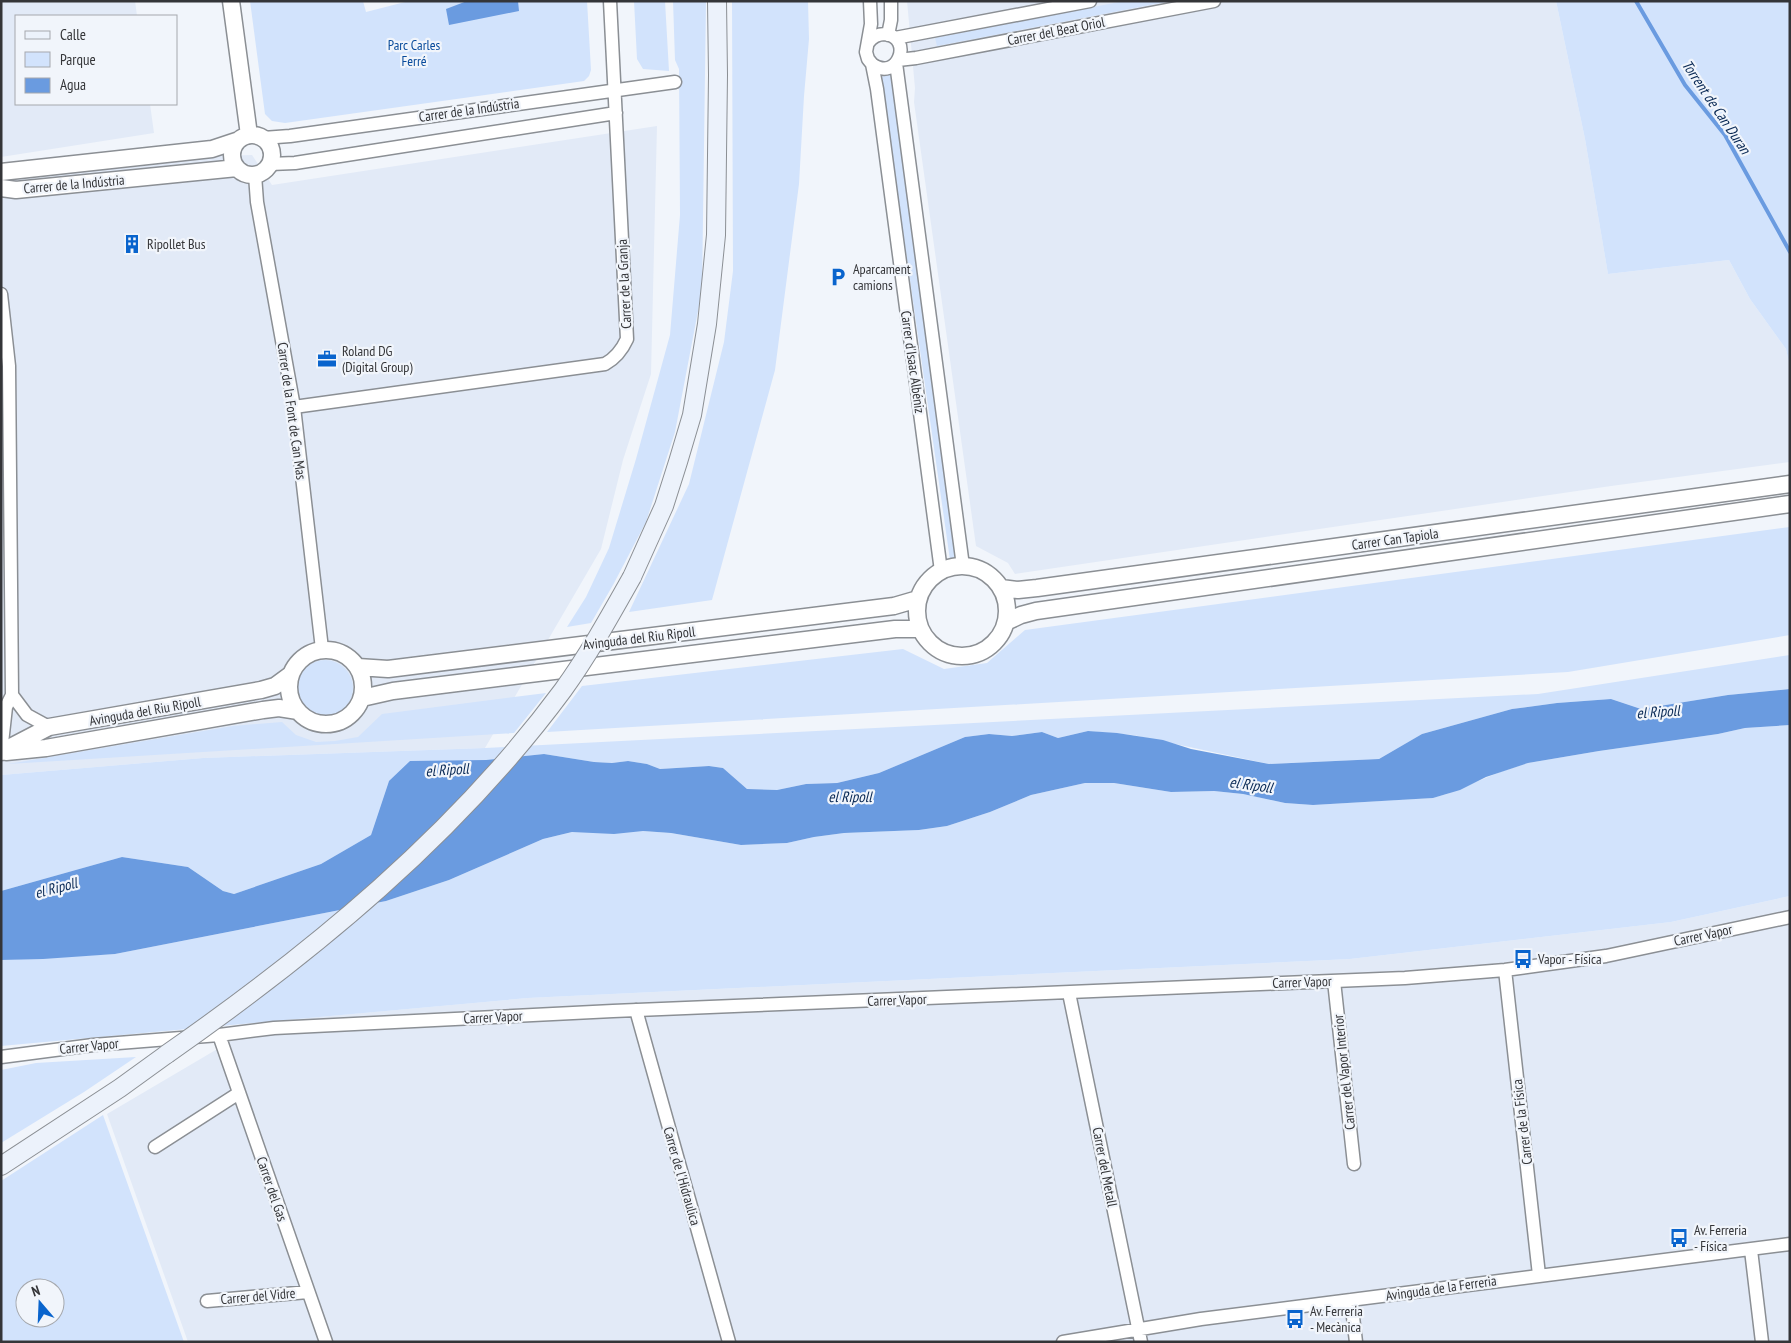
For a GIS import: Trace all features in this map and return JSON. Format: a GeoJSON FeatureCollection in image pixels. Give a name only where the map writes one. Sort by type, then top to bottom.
{"type":"FeatureCollection","features":[{"type":"Feature","properties":{"kind":"main road"},"geometry":{"type":"LineString","coordinates":[[1,1166],[112,1093],[167,1054],[250,993],[356,909],[448,821],[519,745],[563,689],[602,631],[632,577],[664,506],[692,415],[708,324],[716,235],[717,1]]}},
{"type":"Feature","properties":{"kind":"street"},"geometry":{"type":"LineString","coordinates":[[231,1],[250,138]]}},
{"type":"Feature","properties":{"kind":"street","name":"Carrer de la Granja"},"geometry":{"type":"LineString","coordinates":[[294,408],[605,364],[612,360],[623,348],[627,339],[610,1]]}},
{"type":"Feature","properties":{"kind":"street","name":"Carrer d'Isaac Albéniz"},"geometry":{"type":"LineString","coordinates":[[870,1],[871,24],[866,56],[872,64],[881,121],[941,571]]}},
{"type":"Feature","properties":{"kind":"street","name":"Carrer d'Isaac Albéniz"},"geometry":{"type":"LineString","coordinates":[[890,1],[891,36],[900,46],[897,62],[963,566]]}},
{"type":"Feature","properties":{"kind":"street","name":"Carrer del Beat Oriol"},"geometry":{"type":"LineString","coordinates":[[891,36],[1090,1]]}},
{"type":"Feature","properties":{"kind":"street","name":"Carrer del Beat Oriol"},"geometry":{"type":"LineString","coordinates":[[897,62],[1214,1]]}},
{"type":"Feature","properties":{"kind":"street"},"geometry":{"type":"LineString","coordinates":[[868,43],[879,34],[891,36]]}},
{"type":"Feature","properties":{"kind":"street"},"geometry":{"type":"LineString","coordinates":[[872,64],[884,69],[897,62]]}},
{"type":"Feature","properties":{"kind":"street","name":"Carrer de la Indústria"},"geometry":{"type":"LineString","coordinates":[[1,172],[212,149],[250,138],[290,136],[614,89],[675,82]]}},
{"type":"Feature","properties":{"kind":"street","name":"Carrer de la Indústria"},"geometry":{"type":"LineString","coordinates":[[270,164],[295,163],[616,114]]}},
{"type":"Feature","properties":{"kind":"street"},"geometry":{"type":"LineString","coordinates":[[250,138],[271,148],[272,158],[270,164],[264,171],[255,175],[245,174],[234,163],[233,152],[250,138]]}},
{"type":"Feature","properties":{"kind":"street","name":"Carrer de la Indústria"},"geometry":{"type":"LineString","coordinates":[[1,188],[16,190],[237,168]]}},
{"type":"Feature","properties":{"kind":"street","name":"Carrer de la Font de Can Mas"},"geometry":{"type":"LineString","coordinates":[[255,175],[257,202],[294,408],[322,650]]}},
{"type":"Feature","properties":{"kind":"street"},"geometry":{"type":"LineString","coordinates":[[1,294],[9,366],[12,695],[6,708],[1,752]]}},
{"type":"Feature","properties":{"kind":"street","name":"Carrer Can Tapiola"},"geometry":{"type":"LineString","coordinates":[[1001,588],[1018,590],[1790,484]]}},
{"type":"Feature","properties":{"kind":"street","name":"Carrer Can Tapiola"},"geometry":{"type":"LineString","coordinates":[[1006,622],[1036,611],[1790,504]]}},
{"type":"Feature","properties":{"kind":"street"},"geometry":{"type":"LineString","coordinates":[[963,566],[974,567],[994,579],[1001,588],[1006,601],[1006,622],[997,638],[979,652],[967,656],[944,652],[934,646],[920,629],[917,619],[918,599],[930,578],[951,567],[963,566]]}},
{"type":"Feature","properties":{"kind":"street","name":"Avinguda del Riu Ripoll"},"geometry":{"type":"LineString","coordinates":[[358,667],[397,668],[894,606],[918,599]]}},
{"type":"Feature","properties":{"kind":"street","name":"Avinguda del Riu Ripoll"},"geometry":{"type":"LineString","coordinates":[[362,698],[393,691],[901,628],[920,629]]}},
{"type":"Feature","properties":{"kind":"street"},"geometry":{"type":"LineString","coordinates":[[332,650],[342,653],[352,659],[358,667],[364,687],[362,698],[357,708],[339,722],[317,723],[306,718],[292,703],[289,694],[290,675],[302,658],[311,652],[332,650]]}},
{"type":"Feature","properties":{"kind":"street","name":"Avinguda del Riu Ripoll"},"geometry":{"type":"LineString","coordinates":[[1,752],[49,727],[261,690],[275,686],[290,675]]}},
{"type":"Feature","properties":{"kind":"street"},"geometry":{"type":"LineString","coordinates":[[12,695],[27,715],[49,727]]}},
{"type":"Feature","properties":{"kind":"street","name":"Avinguda del Riu Ripoll"},"geometry":{"type":"LineString","coordinates":[[1,752],[21,752],[46,748],[262,710],[279,708],[298,711]]}},
{"type":"Feature","properties":{"kind":"street","name":"Carrer Vapor"},"geometry":{"type":"LineString","coordinates":[[1,1057],[93,1044],[219,1035],[274,1028],[636,1010],[1405,978],[1505,970],[1606,956],[1790,917]]}},
{"type":"Feature","properties":{"kind":"street","name":"Carrer de la Física"},"geometry":{"type":"LineString","coordinates":[[1505,970],[1539,1275]]}},
{"type":"Feature","properties":{"kind":"street","name":"Carrer del Vapor Interior"},"geometry":{"type":"LineString","coordinates":[[1334,981],[1354,1164]]}},
{"type":"Feature","properties":{"kind":"street","name":"Carrer del Metall"},"geometry":{"type":"LineString","coordinates":[[1069,993],[1141,1342]]}},
{"type":"Feature","properties":{"kind":"street","name":"Carrer de l'Hidraulica"},"geometry":{"type":"LineString","coordinates":[[636,1010],[728,1342]]}},
{"type":"Feature","properties":{"kind":"street","name":"Carrer del Gas"},"geometry":{"type":"LineString","coordinates":[[219,1035],[326,1342]]}},
{"type":"Feature","properties":{"kind":"street"},"geometry":{"type":"LineString","coordinates":[[155,1147],[239,1093]]}},
{"type":"Feature","properties":{"kind":"street","name":"Avinguda de la Ferreria"},"geometry":{"type":"LineString","coordinates":[[1063,1342],[1138,1328],[1790,1244]]}},
{"type":"Feature","properties":{"kind":"street"},"geometry":{"type":"LineString","coordinates":[[1751,1250],[1762,1342]]}},
{"type":"Feature","properties":{"kind":"street","name":"Carrer del Vidre"},"geometry":{"type":"LineString","coordinates":[[207,1301],[308,1292]]}},
{"type":"Feature","properties":{"kind":"street"},"geometry":{"type":"LineString","coordinates":[[1351,1300],[1356,1342]]}},
{"type":"Feature","properties":{"kind":"shaded area"},"geometry":{"type":"Polygon","coordinates":[[[1,1],[135,1],[137,15],[15,15],[15,105],[150,105],[154,133],[1,157],[1,1]]]}},
{"type":"Feature","properties":{"kind":"shaded area"},"geometry":{"type":"Polygon","coordinates":[[[907,1],[1556,1],[1585,139],[1608,274],[1729,260],[1750,299],[1786,349],[1790,367],[1790,462],[1611,486],[1015,574],[1008,563],[976,546],[914,102],[915,88],[907,1]]]}},
{"type":"Feature","properties":{"kind":"shaded area"},"geometry":{"type":"Polygon","coordinates":[[[657,126],[651,374],[623,460],[601,549],[485,748],[203,758],[1,775],[1,169],[15,175],[130,166],[219,156],[252,155],[272,185],[657,126]]]}},
{"type":"Feature","properties":{"kind":"shaded area"},"geometry":{"type":"Polygon","coordinates":[[[1790,896],[1790,1342],[188,1342],[107,1114],[263,1022],[528,998],[1350,959],[1671,922],[1790,896]]]}},
{"type":"Feature","properties":{"kind":"green space","name":"Parc Carles Ferré"},"geometry":{"type":"Polygon","coordinates":[[[250,1],[363,1],[366,12],[409,1],[587,1],[591,70],[589,76],[584,81],[285,123],[272,121],[265,114],[250,1]]]}},
{"type":"Feature","properties":{"kind":"green space"},"geometry":{"type":"Polygon","coordinates":[[[634,1],[665,1],[669,71],[643,69],[637,59],[634,1]]]}},
{"type":"Feature","properties":{"kind":"green space"},"geometry":{"type":"Polygon","coordinates":[[[673,1],[706,1],[702,290],[675,432],[646,522],[591,623],[567,627],[586,597],[609,548],[670,335],[680,215],[679,69],[675,60],[673,1]]]}},
{"type":"Feature","properties":{"kind":"green space"},"geometry":{"type":"Polygon","coordinates":[[[732,1],[808,1],[809,39],[799,184],[775,370],[712,600],[629,612],[689,484],[724,342],[733,271],[732,1]]]}},
{"type":"Feature","properties":{"kind":"green space"},"geometry":{"type":"Polygon","coordinates":[[[1124,1],[1171,1],[937,46],[935,38],[1124,1]]]}},
{"type":"Feature","properties":{"kind":"green space"},"geometry":{"type":"Polygon","coordinates":[[[1556,1],[1790,1],[1790,367],[1786,349],[1750,299],[1729,260],[1608,274],[1585,139],[1556,1]]]}},
{"type":"Feature","properties":{"kind":"green space"},"geometry":{"type":"Polygon","coordinates":[[[895,73],[959,560],[950,560],[881,77],[895,73]]]}},
{"type":"Feature","properties":{"kind":"green space"},"geometry":{"type":"Polygon","coordinates":[[[1790,527],[1790,635],[1568,672],[547,732],[582,686],[903,649],[944,669],[987,663],[1025,630],[1790,527]]]}},
{"type":"Feature","properties":{"kind":"green space"},"geometry":{"type":"Polygon","coordinates":[[[1790,655],[1790,689],[1728,695],[1641,709],[1611,699],[1512,709],[1422,734],[1379,759],[1269,764],[1133,735],[1088,731],[1058,738],[1042,732],[1012,736],[989,734],[965,737],[879,773],[837,783],[806,784],[777,790],[747,789],[723,768],[709,766],[660,769],[647,764],[628,761],[612,763],[594,762],[544,754],[486,760],[389,781],[371,835],[321,864],[234,894],[223,891],[188,867],[122,857],[1,891],[1,775],[203,758],[485,748],[1538,694],[1790,655]]]}},
{"type":"Feature","properties":{"kind":"green space"},"geometry":{"type":"Polygon","coordinates":[[[319,660],[331,660],[341,664],[349,672],[353,688],[349,704],[341,712],[331,716],[319,716],[309,712],[301,704],[297,694],[297,682],[301,672],[309,664],[319,660]]]}},
{"type":"Feature","properties":{"kind":"green space"},"geometry":{"type":"Polygon","coordinates":[[[546,693],[514,733],[8,764],[233,726],[282,722],[296,735],[316,742],[335,741],[358,737],[382,714],[546,693]]]}},
{"type":"Feature","properties":{"kind":"green space"},"geometry":{"type":"Polygon","coordinates":[[[1790,725],[1790,896],[1671,922],[1350,959],[528,998],[1,1046],[1,960],[115,954],[386,901],[449,880],[543,839],[572,832],[643,831],[671,833],[741,845],[787,843],[844,833],[919,830],[947,826],[990,812],[1031,795],[1085,783],[1114,783],[1171,792],[1214,791],[1243,794],[1285,803],[1313,805],[1432,798],[1528,763],[1718,734],[1745,728],[1790,725]]]}},
{"type":"Feature","properties":{"kind":"green space"},"geometry":{"type":"Polygon","coordinates":[[[136,1057],[84,1092],[1,1143],[1,1070],[36,1063],[136,1057]]]}},
{"type":"Feature","properties":{"kind":"green space"},"geometry":{"type":"Polygon","coordinates":[[[103,1115],[184,1342],[1,1342],[1,1181],[103,1115]]]}},
{"type":"Feature","properties":{"kind":"water"},"geometry":{"type":"Polygon","coordinates":[[[467,1],[518,1],[519,11],[449,25],[446,9],[467,1]]]}},
{"type":"Feature","properties":{"kind":"water","name":"el Ripoll"},"geometry":{"type":"Polygon","coordinates":[[[1790,689],[1790,725],[1745,728],[1718,734],[1528,763],[1486,777],[1460,790],[1433,798],[1313,805],[1285,803],[1243,794],[1214,791],[1171,792],[1114,783],[1085,783],[1031,795],[990,812],[947,826],[919,830],[844,833],[787,843],[741,845],[671,833],[643,831],[614,834],[572,832],[543,839],[449,880],[386,901],[115,954],[1,960],[1,891],[122,857],[188,867],[223,891],[234,894],[321,864],[371,835],[389,781],[410,761],[486,760],[544,754],[594,762],[612,763],[628,761],[647,764],[660,769],[709,766],[723,768],[747,789],[777,790],[806,784],[837,783],[879,773],[965,737],[989,734],[1012,736],[1042,732],[1058,738],[1088,731],[1117,733],[1163,740],[1191,749],[1269,764],[1379,759],[1422,734],[1512,709],[1611,699],[1641,709],[1728,695],[1790,689]]]}},
{"type":"Feature","properties":{"kind":"waterway","name":"Torrent de Can Duran"},"geometry":{"type":"LineString","coordinates":[[1636,1],[1685,85],[1725,135],[1790,252]]}},
{"type":"Feature","properties":{"kind":"place","name":"Ripollet Bus"},"geometry":{"type":"Point","coordinates":[132,244]}},
{"type":"Feature","properties":{"kind":"place","name":"Aparcament camions"},"geometry":{"type":"Point","coordinates":[838,277]}},
{"type":"Feature","properties":{"kind":"place","name":"Roland DG (Digital Group)"},"geometry":{"type":"Point","coordinates":[327,359]}},
{"type":"Feature","properties":{"kind":"place","name":"Vapor - Física"},"geometry":{"type":"Point","coordinates":[1523,959]}},
{"type":"Feature","properties":{"kind":"place","name":"Av. Ferreria - Física"},"geometry":{"type":"Point","coordinates":[1679,1238]}},
{"type":"Feature","properties":{"kind":"place","name":"Av. Ferreria - Mecànica"},"geometry":{"type":"Point","coordinates":[1295,1319]}}]}
